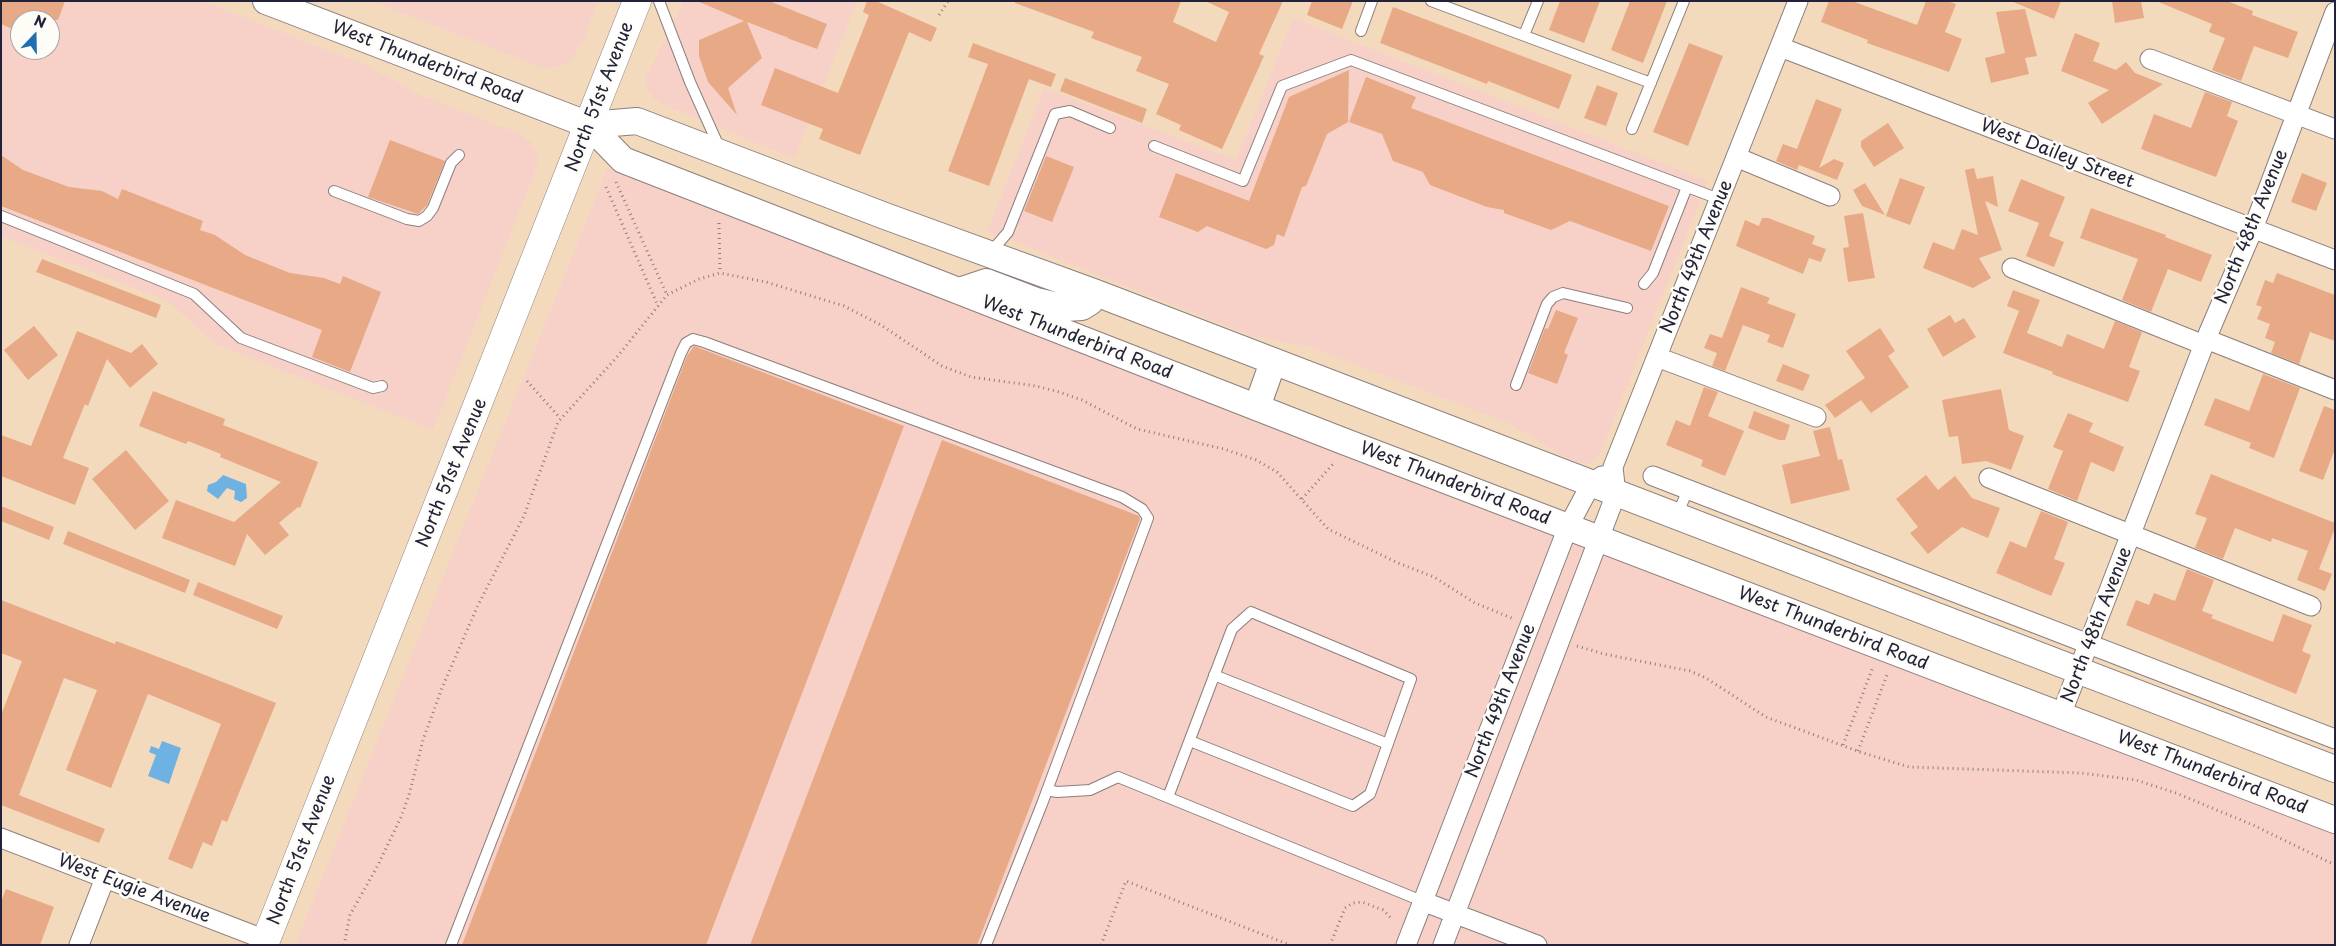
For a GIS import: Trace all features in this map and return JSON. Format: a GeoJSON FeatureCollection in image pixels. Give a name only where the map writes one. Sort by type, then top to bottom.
{"type":"FeatureCollection","features":[{"type":"Feature","properties":{"kind":"main road","name":"West Thunderbird Road"},"geometry":{"type":"LineString","coordinates":[[266,1],[589,125],[623,160],[1598,539],[2335,820]]}},
{"type":"Feature","properties":{"kind":"main road","name":"North 51st Avenue"},"geometry":{"type":"LineString","coordinates":[[265,943],[637,1]]}},
{"type":"Feature","properties":{"kind":"main road","name":"West Thunderbird Road"},"geometry":{"type":"LineString","coordinates":[[589,125],[637,121],[1096,293],[1677,518],[2335,769]]}},
{"type":"Feature","properties":{"kind":"main road"},"geometry":{"type":"LineString","coordinates":[[959,291],[986,282],[1036,302],[1065,308],[1082,307],[1090,302],[1096,293]]}},
{"type":"Feature","properties":{"kind":"main road"},"geometry":{"type":"LineString","coordinates":[[1257,407],[1273,362]]}},
{"type":"Feature","properties":{"kind":"street","name":"North 49th Avenue"},"geometry":{"type":"LineString","coordinates":[[1443,945],[1616,494],[1613,467],[1798,1]]}},
{"type":"Feature","properties":{"kind":"street","name":"North 48th Avenue"},"geometry":{"type":"LineString","coordinates":[[2061,716],[2205,342],[2253,228],[2335,12]]}},
{"type":"Feature","properties":{"kind":"street","name":"West Dailey Street"},"geometry":{"type":"LineString","coordinates":[[1780,47],[2335,260]]}},
{"type":"Feature","properties":{"kind":"street"},"geometry":{"type":"LineString","coordinates":[[2150,59],[2335,129]]}},
{"type":"Feature","properties":{"kind":"street","name":"North 49th Avenue"},"geometry":{"type":"LineString","coordinates":[[1736,157],[1830,196]]}},
{"type":"Feature","properties":{"kind":"street"},"geometry":{"type":"LineString","coordinates":[[2012,268],[2335,390]]}},
{"type":"Feature","properties":{"kind":"street","name":"North 49th Avenue"},"geometry":{"type":"LineString","coordinates":[[1657,356],[1816,417]]}},
{"type":"Feature","properties":{"kind":"street","name":"North 49th Avenue"},"geometry":{"type":"LineString","coordinates":[[1406,945],[1568,527],[1591,484],[1613,467]]}},
{"type":"Feature","properties":{"kind":"street"},"geometry":{"type":"LineString","coordinates":[[1653,476],[2335,739]]}},
{"type":"Feature","properties":{"kind":"street","name":"North 48th Avenue"},"geometry":{"type":"LineString","coordinates":[[1988,478],[2311,606]]}},
{"type":"Feature","properties":{"kind":"street","name":"West Eugie Avenue"},"geometry":{"type":"LineString","coordinates":[[1,838],[265,943]]}},
{"type":"Feature","properties":{"kind":"street"},"geometry":{"type":"LineString","coordinates":[[79,945],[105,878]]}},
{"type":"Feature","properties":{"kind":"street"},"geometry":{"type":"LineString","coordinates":[[1422,900],[1537,945]]}},
{"type":"Feature","properties":{"kind":"lane"},"geometry":{"type":"LineString","coordinates":[[659,1],[690,82],[723,154]]}},
{"type":"Feature","properties":{"kind":"lane"},"geometry":{"type":"LineString","coordinates":[[1361,31],[1372,1]]}},
{"type":"Feature","properties":{"kind":"lane"},"geometry":{"type":"LineString","coordinates":[[1430,1],[1651,83]]}},
{"type":"Feature","properties":{"kind":"lane"},"geometry":{"type":"LineString","coordinates":[[1524,35],[1538,1]]}},
{"type":"Feature","properties":{"kind":"lane"},"geometry":{"type":"LineString","coordinates":[[1632,129],[1684,1]]}},
{"type":"Feature","properties":{"kind":"lane"},"geometry":{"type":"LineString","coordinates":[[1154,146],[1243,181],[1282,86],[1351,60],[1720,200]]}},
{"type":"Feature","properties":{"kind":"lane"},"geometry":{"type":"LineString","coordinates":[[989,254],[1008,232],[1055,114],[1070,111],[1110,128]]}},
{"type":"Feature","properties":{"kind":"lane"},"geometry":{"type":"LineString","coordinates":[[334,192],[406,219],[419,221],[427,216],[433,208],[451,163],[459,155]]}},
{"type":"Feature","properties":{"kind":"lane"},"geometry":{"type":"LineString","coordinates":[[1644,284],[1653,273],[1687,187]]}},
{"type":"Feature","properties":{"kind":"lane"},"geometry":{"type":"LineString","coordinates":[[1,216],[194,294],[241,338],[372,388],[382,386]]}},
{"type":"Feature","properties":{"kind":"lane"},"geometry":{"type":"LineString","coordinates":[[1516,385],[1547,304],[1553,297],[1563,293],[1627,308]]}},
{"type":"Feature","properties":{"kind":"lane"},"geometry":{"type":"LineString","coordinates":[[451,945],[681,353],[686,343],[693,339],[1081,481],[1127,500],[1142,509],[1148,518],[1047,790],[986,945]]}},
{"type":"Feature","properties":{"kind":"lane"},"geometry":{"type":"LineString","coordinates":[[1677,518],[1688,489]]}},
{"type":"Feature","properties":{"kind":"lane"},"geometry":{"type":"LineString","coordinates":[[1168,797],[1232,629],[1251,612],[1411,679],[1370,794],[1353,806],[1190,741]]}},
{"type":"Feature","properties":{"kind":"lane"},"geometry":{"type":"LineString","coordinates":[[1214,675],[1388,744]]}},
{"type":"Feature","properties":{"kind":"lane"},"geometry":{"type":"LineString","coordinates":[[1047,790],[1057,792],[1090,790],[1118,778],[1422,900]]}},
{"type":"Feature","properties":{"kind":"path"},"geometry":{"type":"LineString","coordinates":[[939,15],[948,1]]}},
{"type":"Feature","properties":{"kind":"path"},"geometry":{"type":"LineString","coordinates":[[616,182],[667,295]]}},
{"type":"Feature","properties":{"kind":"path"},"geometry":{"type":"LineString","coordinates":[[606,187],[658,306]]}},
{"type":"Feature","properties":{"kind":"path"},"geometry":{"type":"LineString","coordinates":[[719,223],[720,273]]}},
{"type":"Feature","properties":{"kind":"path"},"geometry":{"type":"LineString","coordinates":[[344,945],[350,915],[391,841],[407,802],[423,740],[442,688],[478,606],[524,516],[560,418],[617,357],[667,295],[699,279],[720,273],[790,289],[863,314],[926,356],[964,375],[993,382],[1036,386],[1059,392],[1082,400],[1137,429],[1242,454],[1256,460],[1277,472],[1328,529],[1398,563],[1434,577],[1475,603],[1515,620]]}},
{"type":"Feature","properties":{"kind":"path"},"geometry":{"type":"LineString","coordinates":[[527,381],[560,418]]}},
{"type":"Feature","properties":{"kind":"path"},"geometry":{"type":"LineString","coordinates":[[1302,499],[1333,464]]}},
{"type":"Feature","properties":{"kind":"path"},"geometry":{"type":"LineString","coordinates":[[1569,644],[1604,654],[1690,671],[1706,678],[1766,717],[1858,751],[1909,767],[2081,772],[2136,780],[2176,793],[2253,825],[2335,866]]}},
{"type":"Feature","properties":{"kind":"path"},"geometry":{"type":"LineString","coordinates":[[1843,745],[1875,662]]}},
{"type":"Feature","properties":{"kind":"path"},"geometry":{"type":"LineString","coordinates":[[1858,751],[1890,667]]}},
{"type":"Feature","properties":{"kind":"path"},"geometry":{"type":"LineString","coordinates":[[1101,945],[1126,882],[1290,945]]}},
{"type":"Feature","properties":{"kind":"path"},"geometry":{"type":"LineString","coordinates":[[1330,945],[1343,912],[1353,903],[1362,902],[1378,908],[1393,920]]}},
{"type":"Feature","properties":{"kind":"shaded area"},"geometry":{"type":"Polygon","coordinates":[[[1,1],[202,1],[363,64],[425,97],[520,134],[530,141],[537,154],[537,167],[433,430],[215,344],[168,301],[1,237],[1,1]]]}},
{"type":"Feature","properties":{"kind":"shaded area"},"geometry":{"type":"Polygon","coordinates":[[[371,1],[598,1],[582,44],[568,64],[546,69],[371,1]]]}},
{"type":"Feature","properties":{"kind":"shaded area"},"geometry":{"type":"Polygon","coordinates":[[[684,1],[857,1],[794,159],[654,99],[648,90],[646,77],[684,1]]]}},
{"type":"Feature","properties":{"kind":"shaded area"},"geometry":{"type":"Polygon","coordinates":[[[1293,18],[1708,181],[1601,452],[1593,461],[1585,464],[1566,458],[1508,423],[1310,347],[1252,336],[987,231],[1044,88],[1236,160],[1293,18]]]}},
{"type":"Feature","properties":{"kind":"shaded area"},"geometry":{"type":"Polygon","coordinates":[[[608,167],[2335,831],[2335,945],[295,945],[608,167]]]}},
{"type":"Feature","properties":{"kind":"water"},"geometry":{"type":"Polygon","coordinates":[[[223,475],[246,484],[247,498],[241,502],[234,499],[235,491],[227,488],[218,499],[207,491],[208,485],[216,482],[223,475]]]}},
{"type":"Feature","properties":{"kind":"water"},"geometry":{"type":"Polygon","coordinates":[[[162,741],[181,748],[169,784],[148,776],[156,755],[149,752],[151,746],[159,749],[162,741]]]}},
{"type":"Feature","properties":{"kind":"building"},"geometry":{"type":"Polygon","coordinates":[[[1,1],[65,1],[60,15],[60,10],[10,10],[10,28],[1,24],[1,1]]]}},
{"type":"Feature","properties":{"kind":"building"},"geometry":{"type":"Polygon","coordinates":[[[697,1],[769,1],[827,24],[817,49],[787,38],[788,36],[786,37],[747,22],[762,58],[728,88],[737,115],[708,82],[699,56],[699,40],[744,21],[697,1]]]}},
{"type":"Feature","properties":{"kind":"building"},"geometry":{"type":"Polygon","coordinates":[[[867,1],[876,1],[937,28],[931,42],[909,32],[860,155],[819,139],[823,129],[761,105],[775,68],[838,93],[869,15],[863,12],[867,1]]]}},
{"type":"Feature","properties":{"kind":"building"},"geometry":{"type":"Polygon","coordinates":[[[1015,1],[1181,1],[1173,22],[1216,42],[1229,12],[1205,1],[1283,1],[1259,54],[1264,56],[1222,149],[1179,130],[1181,125],[1156,114],[1169,84],[1136,71],[1142,57],[1091,38],[1094,32],[1015,3],[1015,1]]]}},
{"type":"Feature","properties":{"kind":"building"},"geometry":{"type":"Polygon","coordinates":[[[1312,1],[1353,1],[1342,29],[1307,15],[1312,1]]]}},
{"type":"Feature","properties":{"kind":"building"},"geometry":{"type":"Polygon","coordinates":[[[1560,1],[1600,1],[1584,43],[1549,30],[1560,1]]]}},
{"type":"Feature","properties":{"kind":"building"},"geometry":{"type":"Polygon","coordinates":[[[1630,1],[1667,1],[1643,63],[1611,50],[1630,1]]]}},
{"type":"Feature","properties":{"kind":"building"},"geometry":{"type":"Polygon","coordinates":[[[1829,1],[1852,1],[1917,25],[1926,1],[1947,1],[1956,4],[1945,32],[1962,39],[1949,72],[1867,43],[1868,40],[1821,22],[1829,1]]]}},
{"type":"Feature","properties":{"kind":"building"},"geometry":{"type":"Polygon","coordinates":[[[2011,1],[2061,1],[2054,19],[2011,1]]]}},
{"type":"Feature","properties":{"kind":"building"},"geometry":{"type":"Polygon","coordinates":[[[2112,1],[2141,1],[2144,18],[2115,23],[2112,1]]]}},
{"type":"Feature","properties":{"kind":"building"},"geometry":{"type":"Polygon","coordinates":[[[2156,1],[2227,1],[2253,11],[2252,15],[2298,32],[2288,58],[2254,46],[2241,81],[2212,70],[2225,38],[2209,32],[2212,24],[2156,1]]]}},
{"type":"Feature","properties":{"kind":"building"},"geometry":{"type":"Polygon","coordinates":[[[1393,7],[1572,75],[1559,109],[1488,81],[1487,84],[1380,43],[1393,7]]]}},
{"type":"Feature","properties":{"kind":"building"},"geometry":{"type":"Polygon","coordinates":[[[2025,9],[2037,56],[2025,58],[2029,74],[1991,83],[1985,58],[2005,53],[1996,12],[2025,9]]]}},
{"type":"Feature","properties":{"kind":"building"},"geometry":{"type":"Polygon","coordinates":[[[2075,33],[2100,43],[2093,61],[2116,70],[2126,62],[2135,73],[2163,84],[2102,124],[2088,103],[2109,90],[2061,71],[2075,33]]]}},
{"type":"Feature","properties":{"kind":"building"},"geometry":{"type":"Polygon","coordinates":[[[973,43],[1056,74],[1051,87],[1029,79],[989,186],[948,171],[988,64],[968,57],[973,43]]]}},
{"type":"Feature","properties":{"kind":"building"},"geometry":{"type":"Polygon","coordinates":[[[1689,43],[1723,56],[1688,146],[1653,132],[1689,43]]]}},
{"type":"Feature","properties":{"kind":"building"},"geometry":{"type":"Polygon","coordinates":[[[1349,70],[1348,122],[1327,134],[1306,186],[1302,187],[1284,237],[1277,234],[1274,245],[1266,249],[1207,226],[1198,232],[1159,217],[1176,173],[1249,201],[1289,97],[1349,70]]]}},
{"type":"Feature","properties":{"kind":"building"},"geometry":{"type":"Polygon","coordinates":[[[1366,77],[1416,97],[1411,108],[1669,206],[1651,251],[1570,221],[1551,230],[1504,213],[1504,210],[1487,207],[1430,185],[1423,172],[1393,161],[1382,134],[1349,122],[1366,77]]]}},
{"type":"Feature","properties":{"kind":"building"},"geometry":{"type":"Polygon","coordinates":[[[1065,78],[1147,109],[1142,123],[1060,91],[1065,78]]]}},
{"type":"Feature","properties":{"kind":"building"},"geometry":{"type":"Polygon","coordinates":[[[1597,85],[1618,93],[1606,126],[1584,118],[1597,85]]]}},
{"type":"Feature","properties":{"kind":"building"},"geometry":{"type":"Polygon","coordinates":[[[2205,92],[2232,102],[2227,116],[2238,121],[2216,177],[2141,149],[2154,114],[2191,128],[2205,92]]]}},
{"type":"Feature","properties":{"kind":"building"},"geometry":{"type":"Polygon","coordinates":[[[1816,99],[1842,109],[1819,168],[1834,159],[1844,163],[1837,180],[1799,165],[1797,170],[1776,161],[1783,144],[1797,149],[1816,99]]]}},
{"type":"Feature","properties":{"kind":"building"},"geometry":{"type":"Polygon","coordinates":[[[1888,123],[1904,148],[1874,167],[1861,147],[1861,141],[1888,123]]]}},
{"type":"Feature","properties":{"kind":"building"},"geometry":{"type":"Polygon","coordinates":[[[390,140],[445,161],[427,205],[418,214],[368,197],[390,140]]]}},
{"type":"Feature","properties":{"kind":"building"},"geometry":{"type":"Polygon","coordinates":[[[1,155],[23,170],[69,187],[102,191],[118,199],[122,189],[203,221],[200,230],[215,235],[245,255],[290,273],[324,278],[340,284],[343,276],[381,292],[350,372],[312,357],[322,330],[1,206],[1,155]]]}},
{"type":"Feature","properties":{"kind":"building"},"geometry":{"type":"Polygon","coordinates":[[[1046,156],[1074,167],[1052,222],[1024,211],[1046,156]]]}},
{"type":"Feature","properties":{"kind":"building"},"geometry":{"type":"Polygon","coordinates":[[[1974,168],[1977,179],[1993,176],[1998,207],[1985,201],[2002,250],[1979,258],[1991,278],[1973,288],[1923,268],[1933,242],[1954,250],[1962,229],[1978,235],[1965,170],[1974,168]]]}},
{"type":"Feature","properties":{"kind":"building"},"geometry":{"type":"Polygon","coordinates":[[[2302,173],[2327,183],[2316,211],[2291,202],[2302,173]]]}},
{"type":"Feature","properties":{"kind":"building"},"geometry":{"type":"Polygon","coordinates":[[[1900,178],[1925,187],[1910,225],[1886,216],[1900,178]]]}},
{"type":"Feature","properties":{"kind":"building"},"geometry":{"type":"Polygon","coordinates":[[[2021,179],[2065,197],[2049,236],[2064,242],[2054,267],[2026,256],[2039,223],[2008,211],[2021,179]]]}},
{"type":"Feature","properties":{"kind":"building"},"geometry":{"type":"Polygon","coordinates":[[[1865,183],[1885,215],[1862,206],[1853,190],[1865,183]]]}},
{"type":"Feature","properties":{"kind":"building"},"geometry":{"type":"Polygon","coordinates":[[[2091,208],[2166,235],[2165,237],[2212,255],[2201,282],[2168,269],[2151,312],[2122,300],[2138,259],[2080,238],[2091,208]]]}},
{"type":"Feature","properties":{"kind":"building"},"geometry":{"type":"Polygon","coordinates":[[[1863,213],[1875,278],[1848,282],[1843,248],[1849,247],[1844,216],[1863,213]]]}},
{"type":"Feature","properties":{"kind":"building"},"geometry":{"type":"Polygon","coordinates":[[[1762,218],[1768,218],[1815,236],[1812,244],[1826,249],[1821,262],[1809,258],[1803,274],[1736,246],[1745,220],[1759,226],[1762,218]]]}},
{"type":"Feature","properties":{"kind":"building"},"geometry":{"type":"Polygon","coordinates":[[[42,259],[161,305],[156,318],[36,272],[42,259]]]}},
{"type":"Feature","properties":{"kind":"building"},"geometry":{"type":"Polygon","coordinates":[[[2277,273],[2335,295],[2335,341],[2310,332],[2299,364],[2271,353],[2275,342],[2265,338],[2270,324],[2257,319],[2262,307],[2256,305],[2265,280],[2273,283],[2277,273]]]}},
{"type":"Feature","properties":{"kind":"building"},"geometry":{"type":"Polygon","coordinates":[[[1741,287],[1770,298],[1767,303],[1796,314],[1783,348],[1767,342],[1770,335],[1743,325],[1725,371],[1712,366],[1717,353],[1704,348],[1710,334],[1722,338],[1741,287]]]}},
{"type":"Feature","properties":{"kind":"building"},"geometry":{"type":"Polygon","coordinates":[[[2013,290],[2040,300],[2027,333],[2062,347],[2067,334],[2104,349],[2115,321],[2142,332],[2129,367],[2140,371],[2128,402],[2052,374],[2053,372],[2003,353],[2019,311],[2007,306],[2013,290]]]}},
{"type":"Feature","properties":{"kind":"building"},"geometry":{"type":"Polygon","coordinates":[[[1556,310],[1578,318],[1564,353],[1568,355],[1557,384],[1528,373],[1545,328],[1548,329],[1556,310]]]}},
{"type":"Feature","properties":{"kind":"building"},"geometry":{"type":"Polygon","coordinates":[[[1950,315],[1955,323],[1964,318],[1976,337],[1943,357],[1927,329],[1950,315]]]}},
{"type":"Feature","properties":{"kind":"building"},"geometry":{"type":"Polygon","coordinates":[[[34,326],[58,355],[28,380],[4,350],[34,326]]]}},
{"type":"Feature","properties":{"kind":"building"},"geometry":{"type":"Polygon","coordinates":[[[1880,328],[1895,351],[1888,356],[1909,387],[1871,413],[1861,400],[1835,418],[1825,405],[1865,378],[1846,351],[1880,328]]]}},
{"type":"Feature","properties":{"kind":"building"},"geometry":{"type":"Polygon","coordinates":[[[77,331],[131,353],[142,344],[158,364],[130,388],[107,359],[88,406],[85,404],[63,458],[89,468],[75,505],[1,476],[1,435],[31,446],[77,331]]]}},
{"type":"Feature","properties":{"kind":"building"},"geometry":{"type":"Polygon","coordinates":[[[694,346],[904,426],[706,945],[462,945],[687,356],[694,346]]]}},
{"type":"Feature","properties":{"kind":"building"},"geometry":{"type":"Polygon","coordinates":[[[1783,364],[1810,375],[1803,391],[1776,381],[1783,364]]]}},
{"type":"Feature","properties":{"kind":"building"},"geometry":{"type":"Polygon","coordinates":[[[2263,374],[2300,388],[2274,458],[2249,448],[2251,443],[2204,425],[2215,398],[2249,411],[2263,374]]]}},
{"type":"Feature","properties":{"kind":"building"},"geometry":{"type":"Polygon","coordinates":[[[1704,387],[1718,392],[1708,416],[1744,431],[1725,476],[1701,466],[1703,460],[1666,445],[1676,420],[1690,426],[1704,387]]]}},
{"type":"Feature","properties":{"kind":"building"},"geometry":{"type":"Polygon","coordinates":[[[2001,389],[2009,430],[2024,436],[2011,470],[1986,461],[1962,464],[1958,436],[1949,437],[1942,400],[2001,389]]]}},
{"type":"Feature","properties":{"kind":"building"},"geometry":{"type":"Polygon","coordinates":[[[153,391],[225,419],[223,425],[318,462],[300,508],[298,507],[279,523],[289,535],[265,555],[247,534],[235,566],[162,538],[176,500],[234,522],[281,482],[220,457],[221,454],[188,441],[186,444],[139,426],[153,391]]]}},
{"type":"Feature","properties":{"kind":"building"},"geometry":{"type":"Polygon","coordinates":[[[2324,406],[2335,410],[2335,449],[2323,480],[2299,471],[2324,406]]]}},
{"type":"Feature","properties":{"kind":"building"},"geometry":{"type":"Polygon","coordinates":[[[1754,411],[1790,425],[1785,440],[1779,440],[1748,428],[1754,411]]]}},
{"type":"Feature","properties":{"kind":"building"},"geometry":{"type":"Polygon","coordinates":[[[2068,413],[2093,423],[2089,432],[2124,447],[2114,472],[2091,462],[2077,501],[2048,489],[2063,451],[2053,447],[2068,413]]]}},
{"type":"Feature","properties":{"kind":"building"},"geometry":{"type":"Polygon","coordinates":[[[1830,427],[1838,460],[1842,459],[1850,490],[1791,504],[1782,465],[1820,456],[1813,431],[1830,427]]]}},
{"type":"Feature","properties":{"kind":"building"},"geometry":{"type":"Polygon","coordinates":[[[942,440],[1139,516],[1140,519],[977,945],[750,945],[942,440]]]}},
{"type":"Feature","properties":{"kind":"building"},"geometry":{"type":"Polygon","coordinates":[[[126,450],[169,501],[135,530],[92,479],[126,450]]]}},
{"type":"Feature","properties":{"kind":"building"},"geometry":{"type":"Polygon","coordinates":[[[2211,474],[2335,523],[2335,528],[2319,569],[2332,574],[2325,591],[2297,580],[2308,551],[2272,538],[2271,542],[2235,528],[2223,559],[2195,548],[2207,518],[2195,514],[2211,474]]]}},
{"type":"Feature","properties":{"kind":"building"},"geometry":{"type":"Polygon","coordinates":[[[1926,475],[1938,490],[1955,476],[1972,498],[2000,508],[1988,538],[1962,527],[1928,554],[1910,533],[1918,527],[1896,499],[1926,475]]]}},
{"type":"Feature","properties":{"kind":"building"},"geometry":{"type":"Polygon","coordinates":[[[1,506],[54,527],[49,540],[1,521],[1,506]]]}},
{"type":"Feature","properties":{"kind":"building"},"geometry":{"type":"Polygon","coordinates":[[[2041,511],[2068,522],[2054,559],[2065,563],[2051,596],[1996,573],[2010,541],[2026,548],[2041,511]]]}},
{"type":"Feature","properties":{"kind":"building"},"geometry":{"type":"Polygon","coordinates":[[[68,531],[190,580],[185,593],[63,544],[68,531]]]}},
{"type":"Feature","properties":{"kind":"building"},"geometry":{"type":"Polygon","coordinates":[[[2187,569],[2214,580],[2202,611],[2213,615],[2211,618],[2273,642],[2283,614],[2312,625],[2302,651],[2311,655],[2296,694],[2126,625],[2136,600],[2149,605],[2154,593],[2175,601],[2187,569]]]}},
{"type":"Feature","properties":{"kind":"building"},"geometry":{"type":"Polygon","coordinates":[[[198,582],[283,616],[277,629],[193,595],[198,582]]]}},
{"type":"Feature","properties":{"kind":"building"},"geometry":{"type":"Polygon","coordinates":[[[1,600],[115,644],[116,641],[276,703],[227,822],[222,820],[212,846],[203,842],[192,869],[168,859],[221,724],[148,694],[111,788],[66,770],[97,690],[64,678],[19,795],[105,829],[99,843],[1,805],[1,715],[22,661],[1,653],[1,600]]]}},
{"type":"Feature","properties":{"kind":"building"},"geometry":{"type":"Polygon","coordinates":[[[6,889],[54,907],[40,945],[1,945],[1,902],[6,889]]]}}]}
